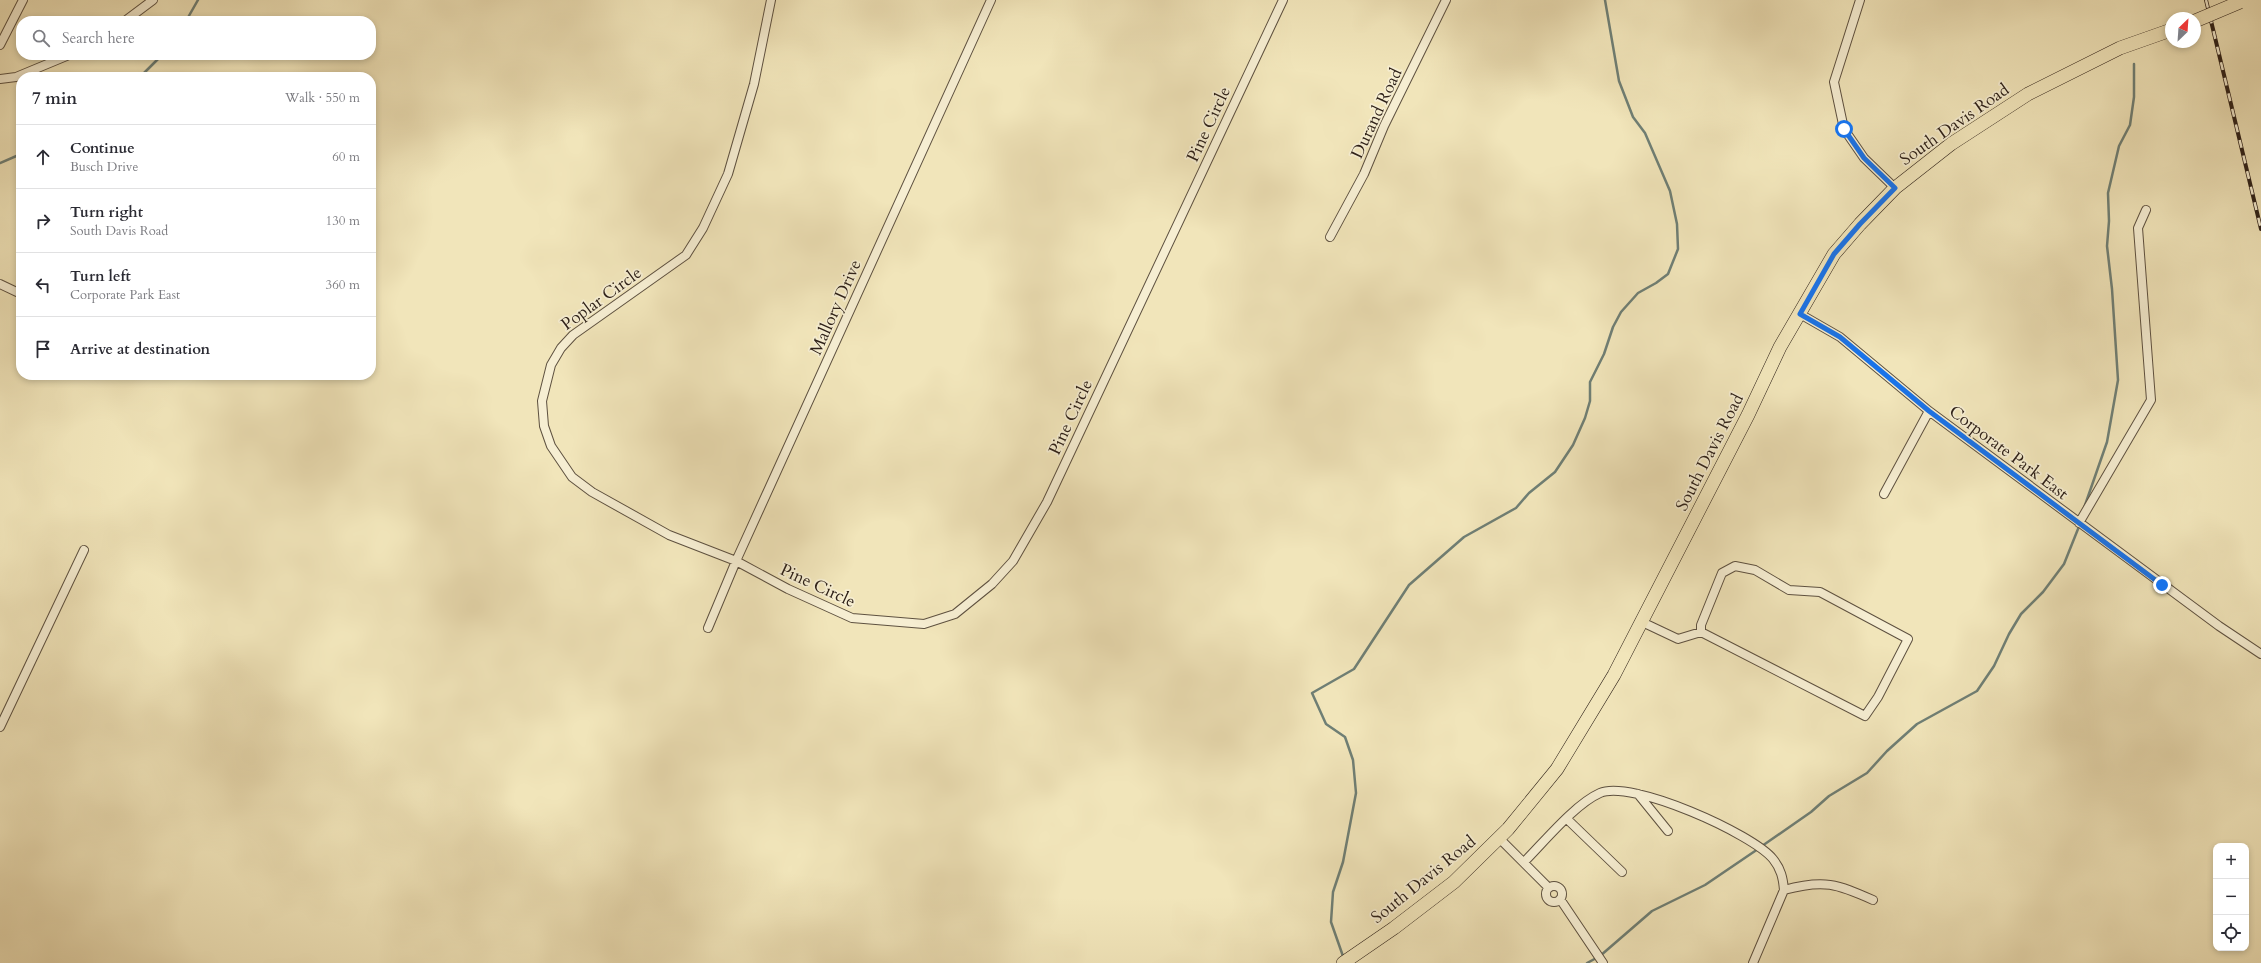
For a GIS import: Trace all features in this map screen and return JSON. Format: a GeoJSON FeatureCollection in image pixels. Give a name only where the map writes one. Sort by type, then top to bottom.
{"type":"FeatureCollection","features":[{"type":"Feature","properties":{"kind":"main road"},"geometry":{"type":"LineString","coordinates":[[2201,18],[2242,1]]}},
{"type":"Feature","properties":{"kind":"main road","name":"South Davis Road"},"geometry":{"type":"LineString","coordinates":[[1343,963],[1425,906],[1454,882],[1499,838],[1557,769],[1614,675],[1748,416],[1780,347],[1834,254],[1860,224],[1895,188],[1951,144],[2028,94],[2120,48],[2165,32]]}},
{"type":"Feature","properties":{"kind":"street"},"geometry":{"type":"LineString","coordinates":[[0,45],[23,0]]}},
{"type":"Feature","properties":{"kind":"street"},"geometry":{"type":"LineString","coordinates":[[132,16],[153,0]]}},
{"type":"Feature","properties":{"kind":"street","name":"Poplar Circle"},"geometry":{"type":"LineString","coordinates":[[736,561],[669,534],[581,485],[564,467],[551,446],[544,426],[542,401],[551,365],[568,339],[686,255],[704,228],[728,174],[754,84],[771,0]]}},
{"type":"Feature","properties":{"kind":"street","name":"Mallory Drive"},"geometry":{"type":"LineString","coordinates":[[708,628],[736,561],[991,0]]}},
{"type":"Feature","properties":{"kind":"street","name":"Pine Circle"},"geometry":{"type":"LineString","coordinates":[[736,561],[767,578],[852,618],[924,624],[955,614],[992,584],[1013,561],[1047,502],[1283,0]]}},
{"type":"Feature","properties":{"kind":"street","name":"Durand Road"},"geometry":{"type":"LineString","coordinates":[[1330,237],[1364,174],[1384,126],[1446,0]]}},
{"type":"Feature","properties":{"kind":"street"},"geometry":{"type":"LineString","coordinates":[[1860,0],[1834,82],[1844,129],[1864,158],[1895,188]]}},
{"type":"Feature","properties":{"kind":"street"},"geometry":{"type":"LineString","coordinates":[[28,72],[57,60]]}},
{"type":"Feature","properties":{"kind":"street"},"geometry":{"type":"LineString","coordinates":[[0,79],[16,77]]}},
{"type":"Feature","properties":{"kind":"street"},"geometry":{"type":"LineString","coordinates":[[2079,523],[2151,400],[2138,228],[2146,210]]}},
{"type":"Feature","properties":{"kind":"street"},"geometry":{"type":"LineString","coordinates":[[0,284],[16,292]]}},
{"type":"Feature","properties":{"kind":"street","name":"Corporate Park East"},"geometry":{"type":"LineString","coordinates":[[1800,314],[1840,337],[1929,411],[2219,626],[2261,654]]}},
{"type":"Feature","properties":{"kind":"street"},"geometry":{"type":"LineString","coordinates":[[1884,494],[1929,411]]}},
{"type":"Feature","properties":{"kind":"street"},"geometry":{"type":"LineString","coordinates":[[0,727],[84,550]]}},
{"type":"Feature","properties":{"kind":"street"},"geometry":{"type":"LineString","coordinates":[[1642,622],[1678,639],[1701,632],[1865,716],[1878,697],[1908,639],[1820,592],[1789,590],[1755,570],[1735,566],[1722,573],[1701,625],[1701,632]]}},
{"type":"Feature","properties":{"kind":"street"},"geometry":{"type":"LineString","coordinates":[[1524,862],[1581,806],[1601,792],[1619,790],[1685,808],[1753,843],[1772,858],[1782,874],[1784,890],[1753,963]]}},
{"type":"Feature","properties":{"kind":"street"},"geometry":{"type":"LineString","coordinates":[[1638,794],[1668,831]]}},
{"type":"Feature","properties":{"kind":"street"},"geometry":{"type":"LineString","coordinates":[[1567,819],[1622,872]]}},
{"type":"Feature","properties":{"kind":"street"},"geometry":{"type":"LineString","coordinates":[[1499,838],[1548,888]]}},
{"type":"Feature","properties":{"kind":"street"},"geometry":{"type":"LineString","coordinates":[[1784,890],[1806,884],[1838,885],[1874,900]]}},
{"type":"Feature","properties":{"kind":"street"},"geometry":{"type":"LineString","coordinates":[[1559,887],[1562,894],[1557,902],[1548,900],[1546,894],[1548,888],[1559,887]]}},
{"type":"Feature","properties":{"kind":"street"},"geometry":{"type":"LineString","coordinates":[[1560,899],[1603,963]]}},
{"type":"Feature","properties":{"kind":"waterway"},"geometry":{"type":"LineString","coordinates":[[189,16],[198,0]]}},
{"type":"Feature","properties":{"kind":"waterway"},"geometry":{"type":"LineString","coordinates":[[1344,959],[1331,922],[1333,892],[1343,862],[1356,793],[1353,760],[1345,737],[1326,724],[1312,693],[1354,669],[1409,585],[1464,537],[1516,508],[1529,493],[1555,472],[1573,445],[1585,418],[1590,401],[1590,382],[1604,354],[1613,327],[1621,312],[1638,293],[1668,274],[1678,249],[1677,224],[1670,191],[1645,133],[1633,117],[1619,81],[1605,0]]}},
{"type":"Feature","properties":{"kind":"waterway"},"geometry":{"type":"LineString","coordinates":[[145,72],[157,60]]}},
{"type":"Feature","properties":{"kind":"waterway"},"geometry":{"type":"LineString","coordinates":[[2084,508],[2107,442],[2118,380],[2112,289],[2107,246],[2109,221],[2108,193],[2119,146],[2130,125],[2134,97],[2134,64]]}},
{"type":"Feature","properties":{"kind":"waterway"},"geometry":{"type":"LineString","coordinates":[[0,163],[16,156]]}},
{"type":"Feature","properties":{"kind":"waterway"},"geometry":{"type":"LineString","coordinates":[[1762,846],[1811,812],[1829,796],[1867,773],[1887,751],[1917,724],[1977,691],[1994,666],[2009,634],[2021,614],[2043,592],[2064,564],[2080,524]]}},
{"type":"Feature","properties":{"kind":"waterway"},"geometry":{"type":"LineString","coordinates":[[1587,963],[1600,956],[1652,911],[1705,885],[1758,849]]}},
{"type":"Feature","properties":{"kind":"railway"},"geometry":{"type":"LineString","coordinates":[[2206,0],[2261,229]]}},
{"type":"Feature","properties":{"kind":"route"},"geometry":{"type":"LineString","coordinates":[[1844,129],[1864,158],[1895,188],[1860,224],[1834,254],[1800,314],[1840,337],[1929,411],[2162,585]]}}]}
